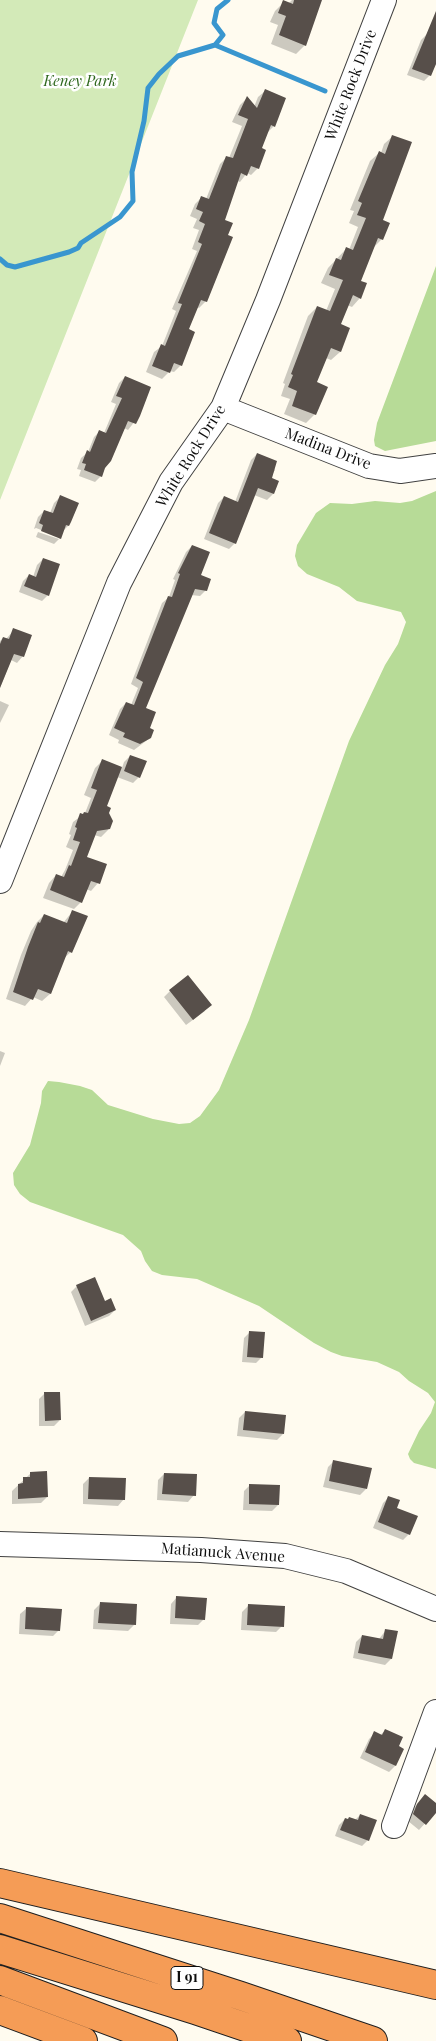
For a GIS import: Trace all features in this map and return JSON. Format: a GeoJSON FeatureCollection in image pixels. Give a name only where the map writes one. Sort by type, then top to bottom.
{"type":"FeatureCollection","features":[{"type":"Feature","properties":{"kind":"highway"},"geometry":{"type":"LineString","coordinates":[[0,1883],[436,1985]]}},
{"type":"Feature","properties":{"kind":"highway","name":"I 91"},"geometry":{"type":"LineString","coordinates":[[0,1918],[373,2041]]}},
{"type":"Feature","properties":{"kind":"highway"},"geometry":{"type":"LineString","coordinates":[[0,1949],[287,2041]]}},
{"type":"Feature","properties":{"kind":"highway"},"geometry":{"type":"LineString","coordinates":[[401,1977],[436,1978]]}},
{"type":"Feature","properties":{"kind":"highway"},"geometry":{"type":"LineString","coordinates":[[0,1980],[163,2041]]}},
{"type":"Feature","properties":{"kind":"highway"},"geometry":{"type":"LineString","coordinates":[[0,2010],[83,2041]]}},
{"type":"Feature","properties":{"kind":"street","name":"White Rock Drive"},"geometry":{"type":"LineString","coordinates":[[0,880],[119,583],[172,482],[223,408],[268,300],[384,0]]}},
{"type":"Feature","properties":{"kind":"street","name":"Madina Drive"},"geometry":{"type":"LineString","coordinates":[[223,408],[369,466],[400,471],[436,466]]}},
{"type":"Feature","properties":{"kind":"street","name":"Matianuck Avenue"},"geometry":{"type":"LineString","coordinates":[[0,1544],[201,1550],[285,1556],[346,1571],[436,1608]]}},
{"type":"Feature","properties":{"kind":"street"},"geometry":{"type":"LineString","coordinates":[[394,1826],[436,1712]]}},
{"type":"Feature","properties":{"kind":"green space","name":"Keney Park"},"geometry":{"type":"Polygon","coordinates":[[[0,0],[198,0],[0,500],[0,0]]]}},
{"type":"Feature","properties":{"kind":"green space"},"geometry":{"type":"Polygon","coordinates":[[[436,266],[436,441],[385,451],[375,446],[374,440],[377,423],[436,266]]]}},
{"type":"Feature","properties":{"kind":"green space"},"geometry":{"type":"Polygon","coordinates":[[[436,491],[436,1469],[414,1463],[408,1454],[419,1431],[431,1413],[435,1402],[428,1393],[399,1372],[377,1362],[342,1356],[331,1352],[314,1343],[259,1306],[197,1279],[162,1275],[152,1271],[141,1251],[123,1235],[30,1202],[20,1194],[14,1185],[13,1173],[30,1145],[41,1103],[42,1091],[48,1081],[80,1086],[92,1090],[108,1105],[153,1119],[179,1124],[190,1123],[200,1116],[219,1090],[249,1020],[349,741],[385,665],[398,644],[406,622],[401,612],[357,601],[339,587],[307,574],[298,566],[295,556],[297,545],[316,513],[330,503],[352,504],[375,501],[400,503],[412,501],[436,491]]]}},
{"type":"Feature","properties":{"kind":"building"},"geometry":{"type":"Polygon","coordinates":[[[283,0],[293,4],[294,0],[322,0],[306,46],[279,35],[286,16],[278,13],[283,0]]]}},
{"type":"Feature","properties":{"kind":"building"},"geometry":{"type":"Polygon","coordinates":[[[436,11],[436,64],[431,76],[412,69],[436,11]]]}},
{"type":"Feature","properties":{"kind":"building"},"geometry":{"type":"Polygon","coordinates":[[[265,89],[286,98],[275,127],[271,125],[262,148],[266,150],[259,169],[251,166],[247,176],[241,173],[225,220],[233,223],[228,235],[233,237],[207,302],[201,300],[189,329],[195,332],[182,366],[174,363],[170,373],[152,366],[161,344],[165,346],[182,304],[178,303],[202,244],[198,242],[205,224],[199,221],[203,212],[196,209],[201,196],[209,199],[226,156],[233,158],[248,119],[238,115],[247,96],[257,108],[265,89]]]}},
{"type":"Feature","properties":{"kind":"building"},"geometry":{"type":"Polygon","coordinates":[[[392,135],[412,142],[383,220],[390,223],[383,240],[378,238],[361,281],[367,283],[361,299],[353,295],[341,324],[350,328],[341,352],[331,348],[317,382],[328,387],[316,415],[292,406],[297,391],[288,387],[293,375],[291,374],[317,306],[330,311],[343,280],[329,275],[336,258],[341,260],[346,247],[353,250],[366,218],[357,215],[362,203],[358,201],[379,151],[385,154],[392,135]]]}},
{"type":"Feature","properties":{"kind":"building"},"geometry":{"type":"Polygon","coordinates":[[[125,376],[151,387],[136,424],[128,421],[102,477],[84,470],[86,464],[82,463],[87,450],[90,452],[99,430],[106,433],[122,398],[116,396],[125,376]]]}},
{"type":"Feature","properties":{"kind":"building"},"geometry":{"type":"Polygon","coordinates":[[[257,453],[277,461],[272,478],[279,481],[274,494],[258,488],[236,544],[209,533],[224,496],[238,502],[257,453]]]}},
{"type":"Feature","properties":{"kind":"building"},"geometry":{"type":"Polygon","coordinates":[[[60,495],[79,503],[69,526],[66,525],[61,539],[41,531],[43,525],[39,523],[44,510],[53,513],[60,495]]]}},
{"type":"Feature","properties":{"kind":"building"},"geometry":{"type":"Polygon","coordinates":[[[192,545],[210,552],[201,575],[211,579],[207,591],[195,589],[146,708],[156,712],[150,728],[154,730],[151,738],[140,744],[123,737],[125,733],[114,728],[126,702],[134,705],[143,682],[136,678],[168,596],[172,597],[180,574],[178,573],[192,545]]]}},
{"type":"Feature","properties":{"kind":"building"},"geometry":{"type":"Polygon","coordinates":[[[43,558],[60,564],[49,596],[24,586],[29,574],[36,577],[43,558]]]}},
{"type":"Feature","properties":{"kind":"building"},"geometry":{"type":"Polygon","coordinates":[[[13,628],[32,635],[24,657],[14,654],[0,688],[0,644],[3,637],[9,639],[13,628]]]}},
{"type":"Feature","properties":{"kind":"building"},"geometry":{"type":"Polygon","coordinates":[[[130,755],[147,761],[140,778],[124,771],[130,755]]]}},
{"type":"Feature","properties":{"kind":"building"},"geometry":{"type":"Polygon","coordinates":[[[102,759],[122,767],[107,806],[111,808],[109,813],[113,821],[110,829],[97,831],[87,857],[107,864],[100,884],[91,881],[82,903],[50,890],[56,874],[64,877],[69,865],[71,866],[80,842],[73,840],[77,828],[75,827],[80,813],[88,813],[97,790],[91,788],[102,759]]]}},
{"type":"Feature","properties":{"kind":"building"},"geometry":{"type":"Polygon","coordinates":[[[72,910],[88,916],[72,953],[68,951],[51,994],[38,989],[33,1000],[13,992],[38,922],[40,923],[44,914],[67,923],[72,910]]]}},
{"type":"Feature","properties":{"kind":"building"},"geometry":{"type":"Polygon","coordinates":[[[188,975],[212,1005],[193,1020],[169,990],[188,975]]]}},
{"type":"Feature","properties":{"kind":"building"},"geometry":{"type":"Polygon","coordinates":[[[95,1277],[105,1301],[111,1298],[116,1310],[91,1321],[76,1285],[95,1277]]]}},
{"type":"Feature","properties":{"kind":"building"},"geometry":{"type":"Polygon","coordinates":[[[249,1331],[265,1332],[263,1358],[247,1357],[249,1331]]]}},
{"type":"Feature","properties":{"kind":"building"},"geometry":{"type":"Polygon","coordinates":[[[44,1392],[60,1392],[61,1420],[45,1421],[44,1392]]]}},
{"type":"Feature","properties":{"kind":"building"},"geometry":{"type":"Polygon","coordinates":[[[245,1411],[286,1415],[284,1434],[243,1430],[245,1411]]]}},
{"type":"Feature","properties":{"kind":"building"},"geometry":{"type":"Polygon","coordinates":[[[333,1460],[372,1468],[367,1489],[329,1481],[333,1460]]]}},
{"type":"Feature","properties":{"kind":"building"},"geometry":{"type":"Polygon","coordinates":[[[47,1471],[48,1497],[18,1499],[18,1484],[23,1483],[23,1477],[30,1477],[30,1472],[47,1471]]]}},
{"type":"Feature","properties":{"kind":"building"},"geometry":{"type":"Polygon","coordinates":[[[164,1473],[197,1474],[196,1496],[162,1494],[164,1473]]]}},
{"type":"Feature","properties":{"kind":"building"},"geometry":{"type":"Polygon","coordinates":[[[89,1477],[126,1478],[125,1500],[88,1499],[89,1477]]]}},
{"type":"Feature","properties":{"kind":"building"},"geometry":{"type":"Polygon","coordinates":[[[249,1484],[280,1485],[279,1505],[249,1504],[249,1484]]]}},
{"type":"Feature","properties":{"kind":"building"},"geometry":{"type":"Polygon","coordinates":[[[388,1496],[400,1500],[397,1508],[418,1516],[410,1535],[378,1522],[388,1496]]]}},
{"type":"Feature","properties":{"kind":"building"},"geometry":{"type":"Polygon","coordinates":[[[176,1596],[207,1598],[205,1620],[175,1618],[176,1596]]]}},
{"type":"Feature","properties":{"kind":"building"},"geometry":{"type":"Polygon","coordinates":[[[100,1602],[137,1604],[136,1625],[98,1623],[100,1602]]]}},
{"type":"Feature","properties":{"kind":"building"},"geometry":{"type":"Polygon","coordinates":[[[248,1604],[285,1606],[284,1627],[247,1625],[248,1604]]]}},
{"type":"Feature","properties":{"kind":"building"},"geometry":{"type":"Polygon","coordinates":[[[26,1607],[62,1609],[60,1631],[25,1629],[26,1607]]]}},
{"type":"Feature","properties":{"kind":"building"},"geometry":{"type":"Polygon","coordinates":[[[385,1629],[398,1631],[392,1659],[358,1653],[362,1635],[383,1639],[385,1629]]]}},
{"type":"Feature","properties":{"kind":"building"},"geometry":{"type":"Polygon","coordinates":[[[385,1729],[403,1737],[399,1746],[404,1749],[396,1766],[365,1752],[374,1731],[382,1735],[385,1729]]]}},
{"type":"Feature","properties":{"kind":"building"},"geometry":{"type":"Polygon","coordinates":[[[425,1794],[436,1803],[436,1813],[426,1825],[413,1814],[417,1804],[425,1794]]]}},
{"type":"Feature","properties":{"kind":"building"},"geometry":{"type":"Polygon","coordinates":[[[360,1814],[377,1820],[369,1841],[340,1830],[345,1818],[348,1819],[349,1817],[358,1820],[360,1814]]]}},
{"type":"Feature","properties":{"kind":"waterway"},"geometry":{"type":"LineString","coordinates":[[215,45],[223,35],[214,23],[217,9],[228,0]]}},
{"type":"Feature","properties":{"kind":"waterway"},"geometry":{"type":"LineString","coordinates":[[0,259],[7,265],[15,267],[69,252],[78,248],[81,243],[120,217],[133,201],[132,172],[144,121],[148,88],[159,74],[178,56],[215,45],[325,91]]}}]}
